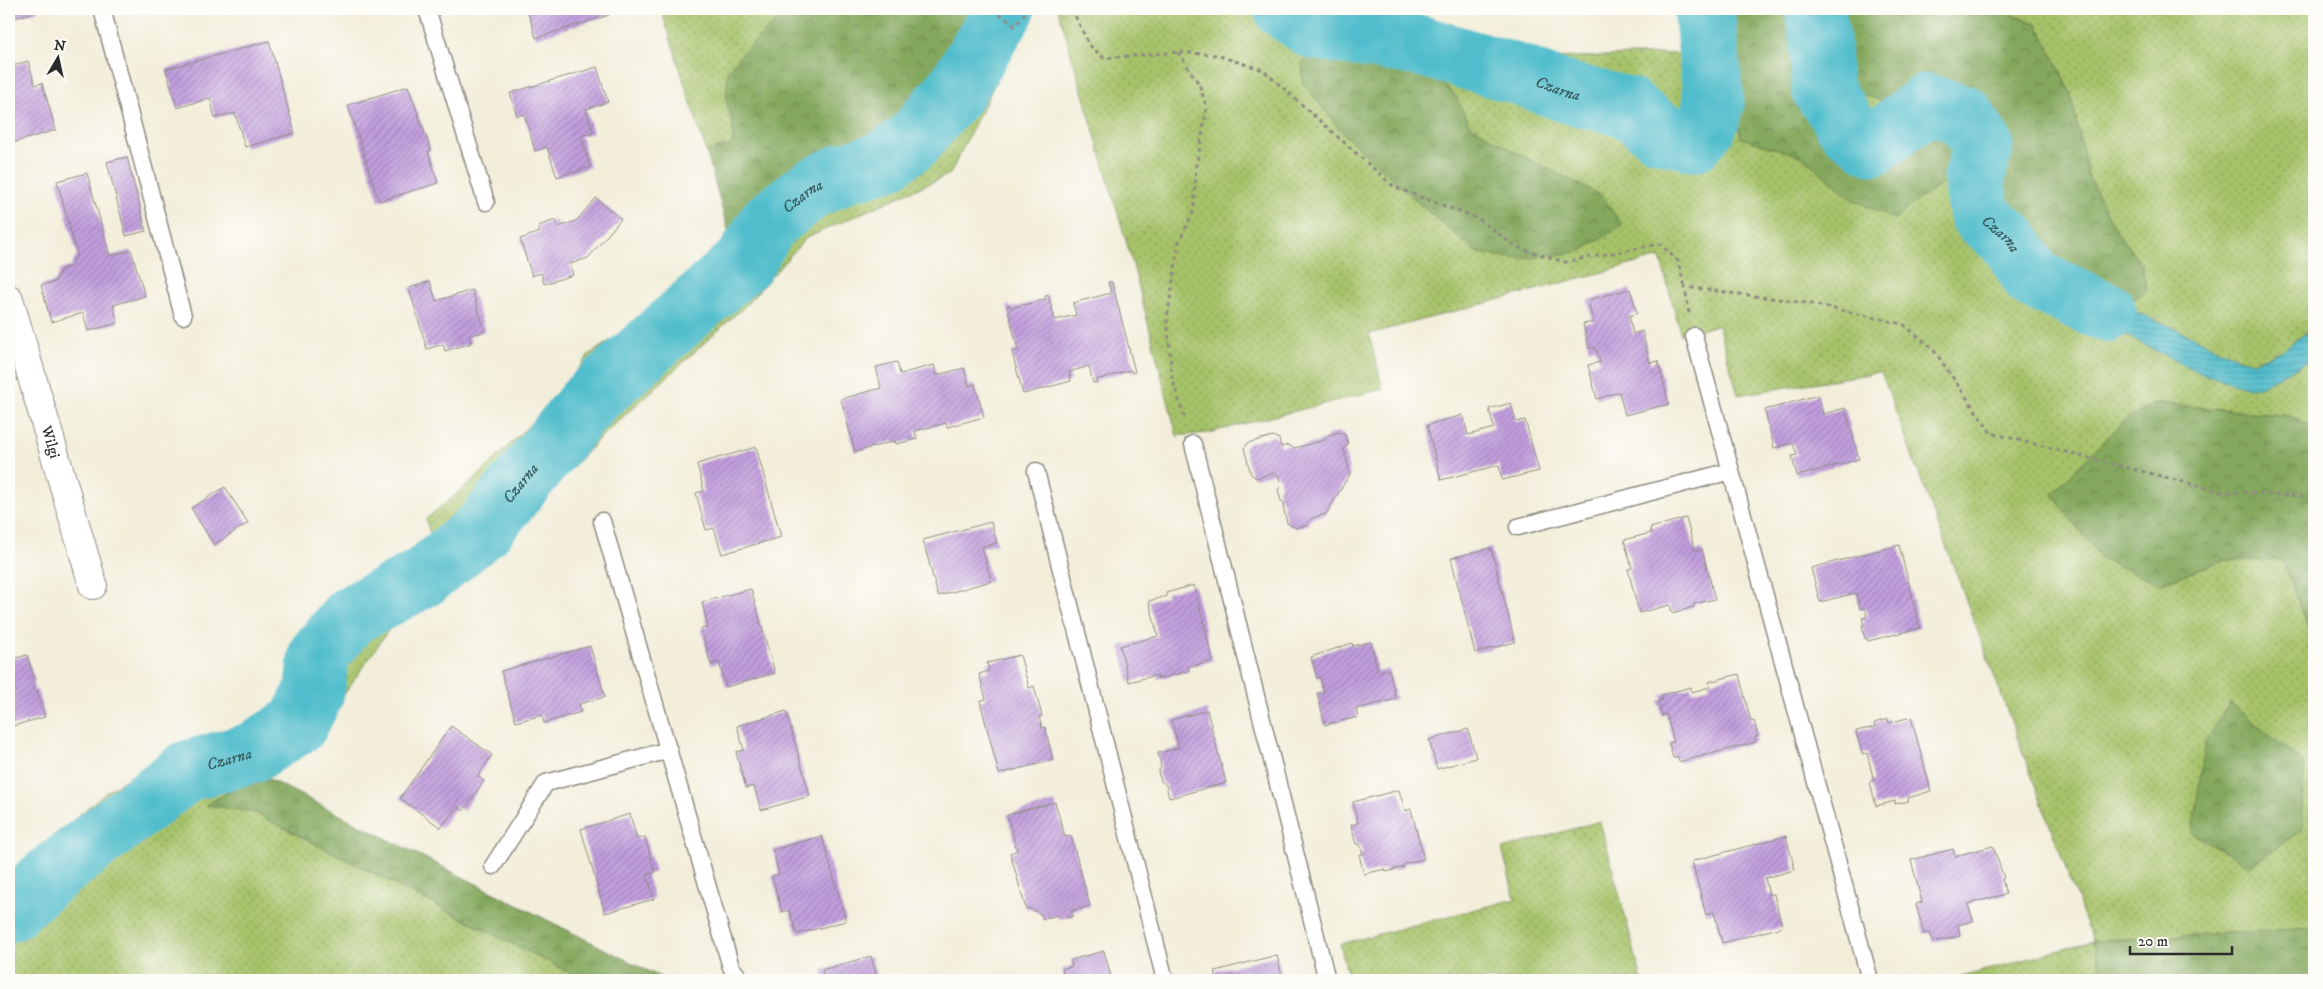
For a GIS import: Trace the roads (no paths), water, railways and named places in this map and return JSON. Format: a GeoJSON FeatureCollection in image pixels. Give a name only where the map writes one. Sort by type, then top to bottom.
{"type":"FeatureCollection","features":[{"type":"Feature","properties":{"kind":"street","name":"Wilgi"},"geometry":{"type":"LineString","coordinates":[[9,298],[93,585]]}},
{"type":"Feature","properties":{"kind":"lane"},"geometry":{"type":"LineString","coordinates":[[102,9],[183,316]]}},
{"type":"Feature","properties":{"kind":"lane"},"geometry":{"type":"LineString","coordinates":[[427,9],[486,202]]}},
{"type":"Feature","properties":{"kind":"lane"},"geometry":{"type":"LineString","coordinates":[[1694,336],[1870,980]]}},
{"type":"Feature","properties":{"kind":"lane"},"geometry":{"type":"LineString","coordinates":[[1193,444],[1327,980]]}},
{"type":"Feature","properties":{"kind":"lane"},"geometry":{"type":"LineString","coordinates":[[1036,471],[1165,980]]}},
{"type":"Feature","properties":{"kind":"lane"},"geometry":{"type":"LineString","coordinates":[[1518,527],[1731,471]]}},
{"type":"Feature","properties":{"kind":"lane"},"geometry":{"type":"LineString","coordinates":[[602,521],[731,967],[741,980]]}},
{"type":"Feature","properties":{"kind":"lane"},"geometry":{"type":"LineString","coordinates":[[493,866],[546,782],[669,750]]}},
{"type":"Feature","properties":{"kind":"water"},"geometry":{"type":"Polygon","coordinates":[[[2039,267],[2071,290],[2126,308],[2170,326],[2235,357],[2253,362],[2281,351],[2314,327],[2314,358],[2259,387],[2249,388],[2200,373],[2121,333],[2080,320],[2047,300],[2025,281],[2039,267]]]}},
{"type":"Feature","properties":{"kind":"waterway","name":"Czarna"},"geometry":{"type":"LineString","coordinates":[[9,912],[47,878],[187,771],[252,753],[298,724],[314,693],[319,654],[350,616],[424,577],[483,529],[590,399],[745,261],[769,222],[811,189],[844,173],[885,161],[912,142],[955,91],[1005,9]]}},
{"type":"Feature","properties":{"kind":"waterway","name":"Czarna"},"geometry":{"type":"LineString","coordinates":[[1284,9],[1313,29],[1421,46],[1520,75],[1568,93],[1627,107],[1660,132],[1694,141],[1707,125],[1714,104],[1704,9]]}},
{"type":"Feature","properties":{"kind":"waterway","name":"Czarna"},"geometry":{"type":"LineString","coordinates":[[1815,9],[1820,40],[1822,89],[1848,127],[1873,145],[1927,104],[1964,115],[1983,146],[1974,179],[1980,215],[2010,241],[2033,279],[2106,312]]}}]}
